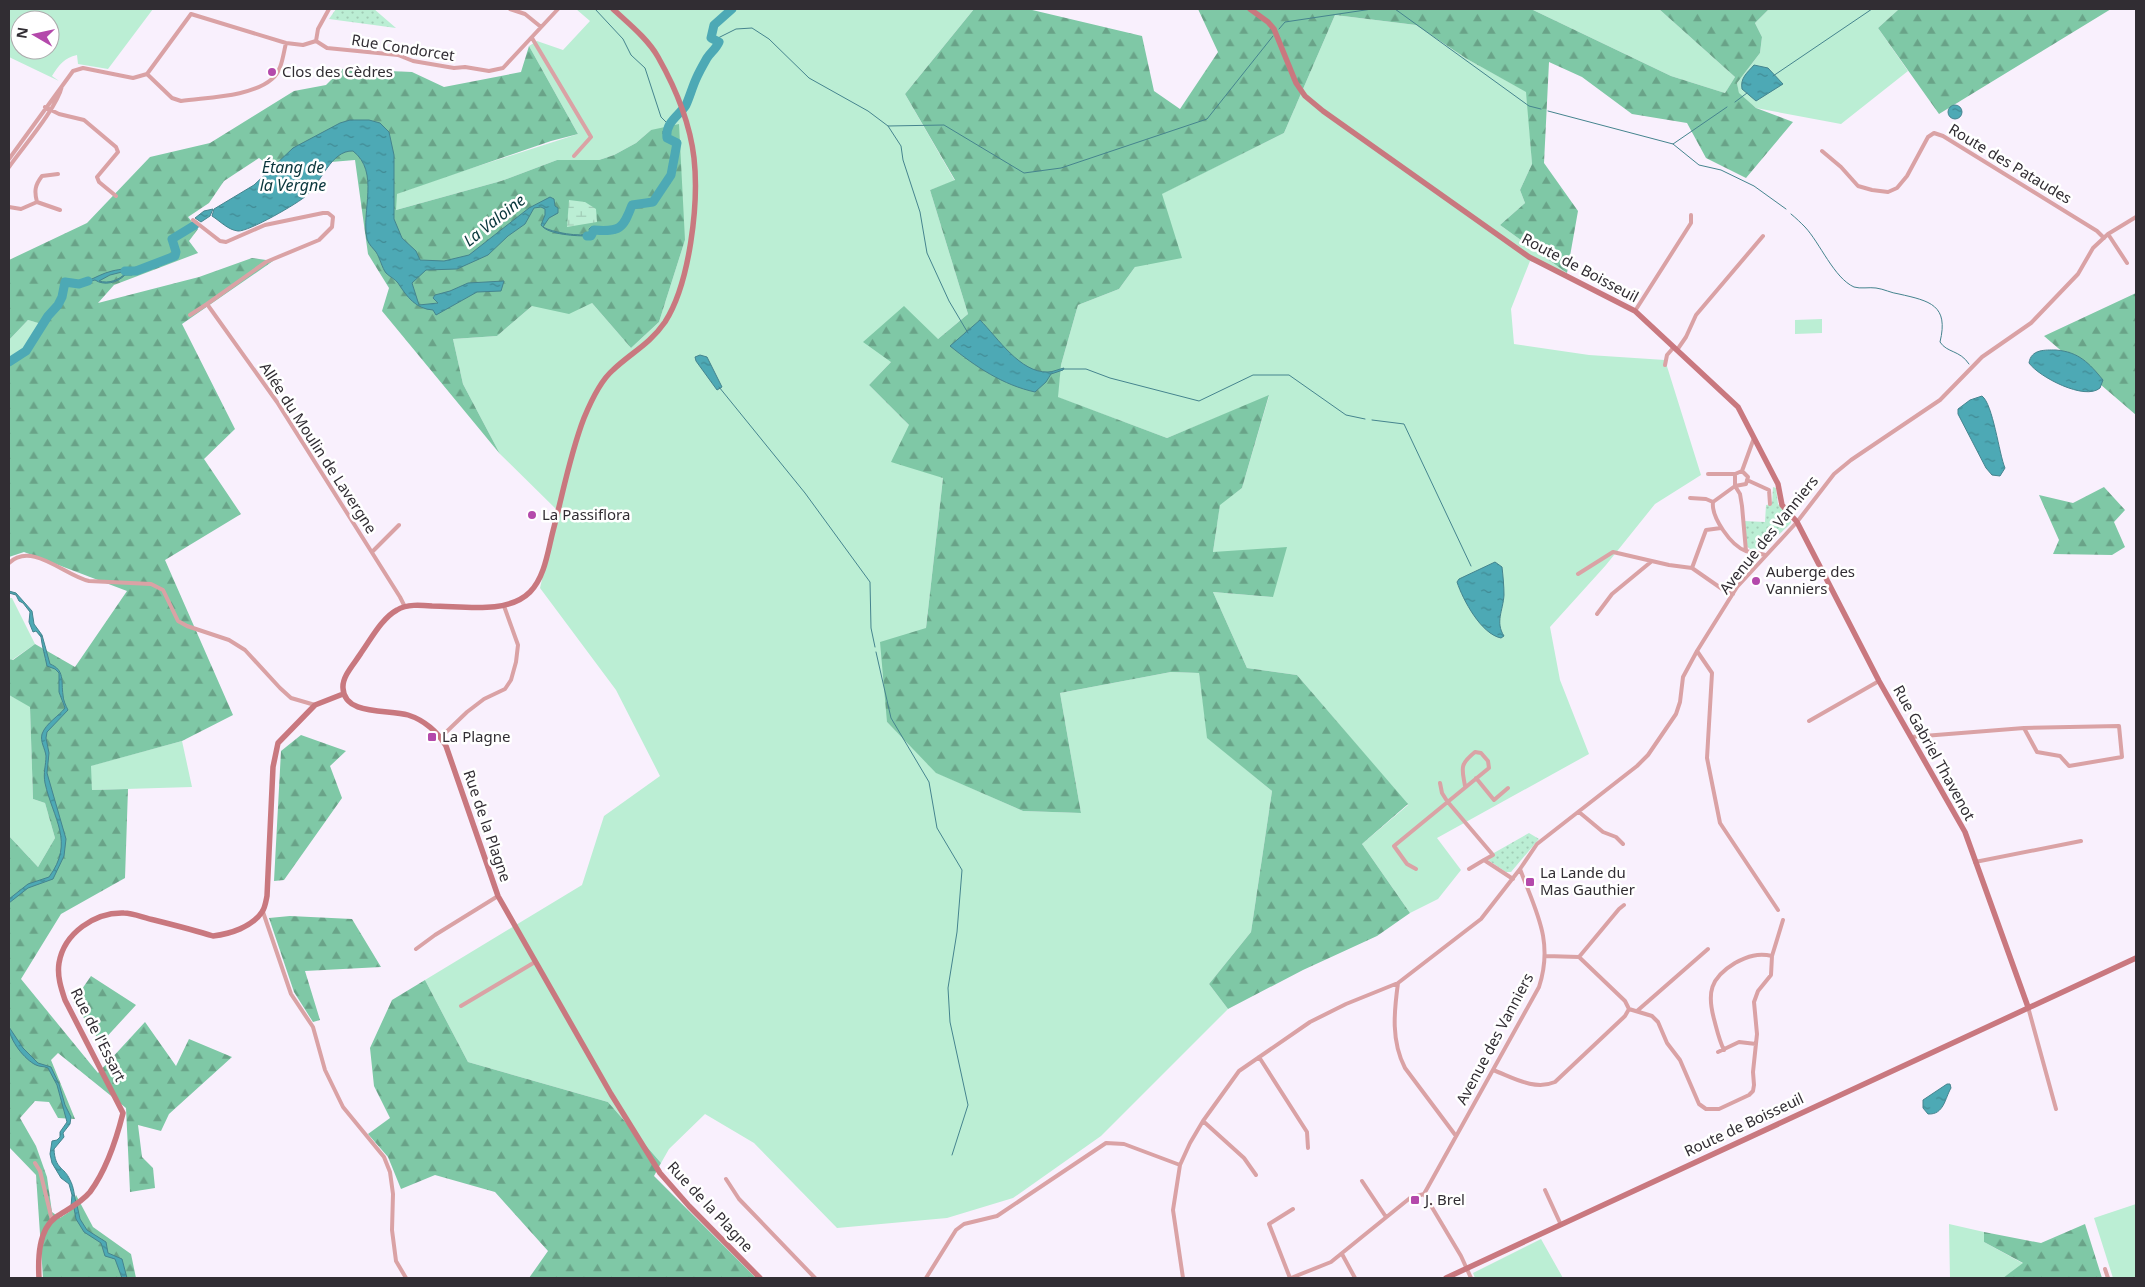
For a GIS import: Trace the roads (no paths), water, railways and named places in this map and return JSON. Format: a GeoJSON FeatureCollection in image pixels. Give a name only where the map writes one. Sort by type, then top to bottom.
{"type":"FeatureCollection","features":[{"type":"Feature","properties":{"kind":"street"},"geometry":{"type":"LineString","coordinates":[[9,159],[60,93],[62,86],[73,71],[83,68],[133,78],[147,74],[189,12],[286,43],[303,45],[316,41],[318,29],[329,9]]}},
{"type":"Feature","properties":{"kind":"street"},"geometry":{"type":"LineString","coordinates":[[510,9],[525,14],[541,27]]}},
{"type":"Feature","properties":{"kind":"street"},"geometry":{"type":"LineString","coordinates":[[558,9],[532,38],[590,136],[574,156]]}},
{"type":"Feature","properties":{"kind":"street"},"geometry":{"type":"LineString","coordinates":[[406,1278],[396,1261],[392,1230],[393,1194],[390,1172],[384,1157],[343,1107],[325,1070],[313,1027],[291,994],[262,912],[267,896],[275,754],[278,743],[315,705],[343,694],[344,679],[374,634],[392,614],[405,607],[504,606],[515,603],[532,590],[540,577],[578,434],[593,398],[611,371],[650,341],[666,320],[678,291],[690,248],[694,196],[694,158],[683,113],[657,55],[634,28],[613,9]]}},
{"type":"Feature","properties":{"kind":"street","name":"Route de Boisseuil"},"geometry":{"type":"LineString","coordinates":[[1250,9],[1268,22],[1274,29],[1296,83],[1305,96],[1323,111],[1529,257],[1635,311],[1738,407],[1777,480],[1782,505],[1797,522]]}},
{"type":"Feature","properties":{"kind":"street","name":"Rue Condorcet"},"geometry":{"type":"LineString","coordinates":[[316,41],[327,48],[398,55],[413,61],[454,68],[465,67],[488,71],[503,68],[532,38]]}},
{"type":"Feature","properties":{"kind":"street"},"geometry":{"type":"LineString","coordinates":[[147,74],[172,98],[182,102],[254,90],[273,79],[279,69],[286,43]]}},
{"type":"Feature","properties":{"kind":"street"},"geometry":{"type":"LineString","coordinates":[[9,166],[48,108]]}},
{"type":"Feature","properties":{"kind":"street"},"geometry":{"type":"LineString","coordinates":[[48,108],[84,120],[116,147],[118,152],[97,177],[99,182],[116,196]]}},
{"type":"Feature","properties":{"kind":"street","name":"Route des Pataudes"},"geometry":{"type":"LineString","coordinates":[[1822,152],[1841,167],[1858,186],[1888,192],[1897,188],[1907,176],[1928,137],[1934,133],[1944,136],[2098,231],[2104,238]]}},
{"type":"Feature","properties":{"kind":"street"},"geometry":{"type":"LineString","coordinates":[[37,202],[36,184],[42,176],[58,174]]}},
{"type":"Feature","properties":{"kind":"street"},"geometry":{"type":"LineString","coordinates":[[9,207],[20,209],[37,202],[60,210]]}},
{"type":"Feature","properties":{"kind":"street"},"geometry":{"type":"LineString","coordinates":[[190,315],[266,262],[319,240],[332,228],[333,217],[328,213],[324,213],[284,220],[251,230],[226,242],[220,241],[193,220]]}},
{"type":"Feature","properties":{"kind":"street"},"geometry":{"type":"LineString","coordinates":[[1635,311],[1691,222],[1691,215]]}},
{"type":"Feature","properties":{"kind":"street","name":"Avenue des Vanniers"},"geometry":{"type":"LineString","coordinates":[[1424,1194],[1538,987],[1546,956],[1543,933],[1520,869],[1537,844],[1637,766],[1648,755],[1676,714],[1680,702],[1683,677],[1733,594],[1765,555],[1797,522],[1827,482],[1842,467],[1940,400],[1975,364],[1996,346],[2031,323],[2078,274],[2093,248],[2108,234],[2136,217]]}},
{"type":"Feature","properties":{"kind":"street"},"geometry":{"type":"LineString","coordinates":[[2108,234],[2127,263]]}},
{"type":"Feature","properties":{"kind":"street"},"geometry":{"type":"LineString","coordinates":[[1665,364],[1667,355],[1686,337],[1696,315],[1763,236]]}},
{"type":"Feature","properties":{"kind":"street","name":"Allée du Moulin de Lavergne"},"geometry":{"type":"LineString","coordinates":[[207,304],[277,402],[405,607]]}},
{"type":"Feature","properties":{"kind":"street"},"geometry":{"type":"LineString","coordinates":[[1708,474],[1735,474],[1742,471],[1755,437]]}},
{"type":"Feature","properties":{"kind":"street"},"geometry":{"type":"LineString","coordinates":[[1742,471],[1748,477],[1746,484],[1735,486],[1712,502],[1711,510],[1721,528],[1737,546],[1746,551],[1765,555]]}},
{"type":"Feature","properties":{"kind":"street"},"geometry":{"type":"LineString","coordinates":[[1735,474],[1735,486],[1740,494],[1742,506],[1746,551]]}},
{"type":"Feature","properties":{"kind":"street"},"geometry":{"type":"LineString","coordinates":[[1747,480],[1769,490]]}},
{"type":"Feature","properties":{"kind":"street"},"geometry":{"type":"LineString","coordinates":[[1770,504],[1769,490],[1777,480]]}},
{"type":"Feature","properties":{"kind":"street"},"geometry":{"type":"LineString","coordinates":[[1690,498],[1706,499],[1712,502]]}},
{"type":"Feature","properties":{"kind":"street","name":"Rue Gabriel Thavenot"},"geometry":{"type":"LineString","coordinates":[[1797,522],[1879,681],[1965,832],[2028,1007]]}},
{"type":"Feature","properties":{"kind":"street"},"geometry":{"type":"LineString","coordinates":[[372,552],[399,525]]}},
{"type":"Feature","properties":{"kind":"street"},"geometry":{"type":"LineString","coordinates":[[1692,568],[1706,530],[1721,528]]}},
{"type":"Feature","properties":{"kind":"street"},"geometry":{"type":"LineString","coordinates":[[1578,574],[1613,552],[1692,568],[1725,591],[1733,594]]}},
{"type":"Feature","properties":{"kind":"street"},"geometry":{"type":"LineString","coordinates":[[9,563],[23,556],[32,556],[80,579],[151,584],[163,590],[178,621],[187,626],[229,640],[255,659],[280,688],[292,698],[315,705]]}},
{"type":"Feature","properties":{"kind":"street"},"geometry":{"type":"LineString","coordinates":[[1598,614],[1612,594],[1652,560]]}},
{"type":"Feature","properties":{"kind":"street"},"geometry":{"type":"LineString","coordinates":[[441,737],[466,712],[484,699],[505,689],[511,680],[518,645],[504,606]]}},
{"type":"Feature","properties":{"kind":"street"},"geometry":{"type":"LineString","coordinates":[[1697,651],[1712,673],[1708,758],[1720,823],[1778,910]]}},
{"type":"Feature","properties":{"kind":"street"},"geometry":{"type":"LineString","coordinates":[[1809,721],[1879,681]]}},
{"type":"Feature","properties":{"kind":"street","name":"Rue de la Plagne"},"geometry":{"type":"LineString","coordinates":[[343,694],[347,701],[356,707],[406,714],[420,720],[441,737],[446,746],[498,896],[534,962],[660,1173],[689,1206],[760,1278]]}},
{"type":"Feature","properties":{"kind":"street"},"geometry":{"type":"LineString","coordinates":[[1911,737],[2024,728],[2119,726],[2122,757],[2069,766],[2060,756],[2037,752],[2024,728]]}},
{"type":"Feature","properties":{"kind":"street"},"geometry":{"type":"LineString","coordinates":[[1416,869],[1407,864],[1394,846],[1489,768],[1488,761],[1481,753],[1475,752],[1464,761],[1462,767],[1466,786]]}},
{"type":"Feature","properties":{"kind":"street"},"geometry":{"type":"LineString","coordinates":[[1476,778],[1494,800],[1508,788]]}},
{"type":"Feature","properties":{"kind":"street"},"geometry":{"type":"LineString","coordinates":[[1440,783],[1442,794],[1493,855],[1468,869]]}},
{"type":"Feature","properties":{"kind":"street"},"geometry":{"type":"LineString","coordinates":[[1579,812],[1603,832],[1616,837],[1623,844]]}},
{"type":"Feature","properties":{"kind":"street"},"geometry":{"type":"LineString","coordinates":[[1975,862],[2081,840]]}},
{"type":"Feature","properties":{"kind":"street"},"geometry":{"type":"LineString","coordinates":[[1484,860],[1513,879]]}},
{"type":"Feature","properties":{"kind":"street"},"geometry":{"type":"LineString","coordinates":[[1183,1278],[1173,1210],[1180,1164],[1203,1121],[1239,1071],[1310,1022],[1346,1004],[1398,983],[1480,919],[1520,869]]}},
{"type":"Feature","properties":{"kind":"street"},"geometry":{"type":"LineString","coordinates":[[416,949],[498,896]]}},
{"type":"Feature","properties":{"kind":"street"},"geometry":{"type":"LineString","coordinates":[[1580,957],[1624,905]]}},
{"type":"Feature","properties":{"kind":"street","name":"Rue de l'Essart"},"geometry":{"type":"LineString","coordinates":[[52,1220],[78,1204],[90,1193],[105,1168],[123,1113],[65,1000],[59,983],[59,962],[66,943],[72,935],[90,921],[110,913],[126,913],[213,936],[226,935],[245,927],[262,912]]}},
{"type":"Feature","properties":{"kind":"street"},"geometry":{"type":"LineString","coordinates":[[1546,956],[1580,957],[1625,1001],[1629,1009],[1652,1016],[1658,1022],[1667,1043],[1680,1060],[1700,1104],[1706,1109],[1719,1109],[1749,1095],[1753,1091],[1756,1044],[1754,1002],[1758,990],[1771,975],[1772,956],[1783,920]]}},
{"type":"Feature","properties":{"kind":"street"},"geometry":{"type":"LineString","coordinates":[[1637,1011],[1708,949]]}},
{"type":"Feature","properties":{"kind":"street"},"geometry":{"type":"LineString","coordinates":[[1724,1050],[1711,1006],[1711,989],[1725,969],[1744,958],[1762,954],[1772,956]]}},
{"type":"Feature","properties":{"kind":"street","name":"Route de Boisseuil"},"geometry":{"type":"LineString","coordinates":[[1446,1278],[2136,958]]}},
{"type":"Feature","properties":{"kind":"street"},"geometry":{"type":"LineString","coordinates":[[461,1006],[534,962]]}},
{"type":"Feature","properties":{"kind":"street"},"geometry":{"type":"LineString","coordinates":[[1398,983],[1394,1028],[1399,1058],[1456,1136]]}},
{"type":"Feature","properties":{"kind":"street"},"geometry":{"type":"LineString","coordinates":[[2028,1007],[2056,1109]]}},
{"type":"Feature","properties":{"kind":"street"},"geometry":{"type":"LineString","coordinates":[[1492,1070],[1534,1086],[1546,1086],[1555,1082],[1625,1016],[1629,1009]]}},
{"type":"Feature","properties":{"kind":"street"},"geometry":{"type":"LineString","coordinates":[[1718,1052],[1739,1042],[1756,1044]]}},
{"type":"Feature","properties":{"kind":"street"},"geometry":{"type":"LineString","coordinates":[[1259,1057],[1307,1132],[1308,1148]]}},
{"type":"Feature","properties":{"kind":"street"},"geometry":{"type":"LineString","coordinates":[[1203,1121],[1244,1158],[1256,1176]]}},
{"type":"Feature","properties":{"kind":"street"},"geometry":{"type":"LineString","coordinates":[[926,1278],[956,1230],[964,1224],[997,1216],[1106,1143],[1124,1144],[1180,1164]]}},
{"type":"Feature","properties":{"kind":"street"},"geometry":{"type":"LineString","coordinates":[[35,1163],[40,1171],[41,1183],[52,1220],[46,1227],[42,1240],[38,1261],[39,1278]]}},
{"type":"Feature","properties":{"kind":"street"},"geometry":{"type":"LineString","coordinates":[[726,1179],[739,1199],[815,1278]]}},
{"type":"Feature","properties":{"kind":"street"},"geometry":{"type":"LineString","coordinates":[[1362,1181],[1386,1217]]}},
{"type":"Feature","properties":{"kind":"street"},"geometry":{"type":"LineString","coordinates":[[1545,1190],[1561,1224]]}},
{"type":"Feature","properties":{"kind":"street"},"geometry":{"type":"LineString","coordinates":[[1293,1208],[1269,1224],[1290,1278],[1313,1271],[1331,1262],[1410,1198],[1424,1194],[1471,1278]]}},
{"type":"Feature","properties":{"kind":"street"},"geometry":{"type":"LineString","coordinates":[[1342,1254],[1355,1278]]}},
{"type":"Feature","properties":{"kind":"street"},"geometry":{"type":"LineString","coordinates":[[2105,1270],[2108,1278]]}},
{"type":"Feature","properties":{"kind":"water"},"geometry":{"type":"Polygon","coordinates":[[[732,9],[714,25],[711,38],[719,42],[707,58],[692,88],[693,79],[705,61],[706,55],[716,45],[710,38],[710,33],[716,19],[732,9]]]}},
{"type":"Feature","properties":{"kind":"water"},"geometry":{"type":"Polygon","coordinates":[[[1754,65],[1768,68],[1783,84],[1756,101],[1742,89],[1742,82],[1745,76],[1754,65]]]}},
{"type":"Feature","properties":{"kind":"water"},"geometry":{"type":"Polygon","coordinates":[[[1955,105],[1960,107],[1962,112],[1960,117],[1955,119],[1950,117],[1948,112],[1950,107],[1955,105]]]}},
{"type":"Feature","properties":{"kind":"water"},"geometry":{"type":"Polygon","coordinates":[[[674,114],[666,135],[667,138],[677,143],[677,151],[673,167],[666,182],[653,202],[632,205],[628,218],[617,230],[594,230],[589,236],[584,236],[570,235],[556,233],[543,227],[574,235],[590,233],[589,229],[591,227],[615,228],[625,219],[630,203],[650,201],[665,179],[674,159],[675,144],[664,139],[663,131],[665,131],[674,114]]]}},
{"type":"Feature","properties":{"kind":"water","name":"Étang de la Vergne"},"geometry":{"type":"Polygon","coordinates":[[[350,120],[369,120],[380,123],[389,132],[394,155],[394,219],[402,238],[416,251],[420,260],[444,261],[469,255],[529,208],[550,197],[554,199],[558,213],[549,218],[543,227],[541,225],[545,209],[541,207],[534,208],[525,224],[508,236],[488,255],[457,269],[426,270],[412,283],[419,305],[438,303],[433,298],[435,295],[468,283],[504,281],[501,291],[477,292],[436,315],[433,310],[417,305],[397,282],[386,273],[377,254],[370,245],[367,239],[366,228],[368,181],[366,170],[361,160],[353,151],[345,152],[332,161],[312,190],[302,199],[252,227],[238,231],[234,230],[212,216],[214,209],[254,185],[293,148],[340,123],[350,120]]]}},
{"type":"Feature","properties":{"kind":"water"},"geometry":{"type":"Polygon","coordinates":[[[213,209],[210,216],[201,222],[195,218],[204,211],[213,209]]]}},
{"type":"Feature","properties":{"kind":"water"},"geometry":{"type":"Polygon","coordinates":[[[195,223],[189,230],[172,239],[176,252],[175,256],[169,258],[175,253],[170,242],[172,237],[195,223]]]}},
{"type":"Feature","properties":{"kind":"water"},"geometry":{"type":"Polygon","coordinates":[[[149,265],[132,275],[125,275],[118,280],[110,283],[102,283],[95,280],[79,284],[66,282],[63,285],[62,297],[58,305],[48,316],[26,351],[9,363],[9,360],[21,353],[47,315],[58,303],[62,294],[61,285],[64,282],[87,281],[112,271],[149,265]],[[122,272],[110,275],[99,281],[110,282],[126,273],[132,274],[122,272]]]}},
{"type":"Feature","properties":{"kind":"water"},"geometry":{"type":"Polygon","coordinates":[[[980,320],[1010,353],[1028,367],[1048,372],[1064,368],[1063,370],[1051,374],[1046,382],[1035,392],[1012,385],[990,374],[950,346],[980,320]]]}},
{"type":"Feature","properties":{"kind":"water"},"geometry":{"type":"Polygon","coordinates":[[[2056,350],[2071,353],[2083,359],[2103,380],[2100,388],[2084,392],[2063,386],[2042,375],[2029,363],[2030,358],[2039,351],[2056,350]]]}},
{"type":"Feature","properties":{"kind":"water"},"geometry":{"type":"Polygon","coordinates":[[[700,355],[707,357],[722,387],[717,390],[696,361],[695,357],[700,355]]]}},
{"type":"Feature","properties":{"kind":"water"},"geometry":{"type":"Polygon","coordinates":[[[1982,396],[1993,419],[2005,468],[2000,476],[1992,475],[1986,468],[1958,414],[1958,409],[1970,400],[1982,396]]]}},
{"type":"Feature","properties":{"kind":"water"},"geometry":{"type":"Polygon","coordinates":[[[1495,562],[1502,567],[1504,595],[1500,626],[1504,636],[1501,638],[1487,630],[1480,623],[1468,607],[1457,582],[1459,579],[1495,562]]]}},
{"type":"Feature","properties":{"kind":"water"},"geometry":{"type":"Polygon","coordinates":[[[9,591],[16,593],[32,611],[34,624],[42,635],[50,664],[55,666],[60,673],[64,699],[68,710],[47,732],[46,738],[49,753],[47,773],[66,839],[64,856],[53,879],[28,888],[9,903],[9,899],[28,884],[49,877],[57,864],[60,853],[60,830],[45,783],[46,756],[42,734],[46,726],[65,708],[59,692],[59,673],[47,666],[41,637],[36,631],[33,632],[29,622],[30,612],[16,595],[9,593],[9,591]]]}},
{"type":"Feature","properties":{"kind":"water"},"geometry":{"type":"Polygon","coordinates":[[[9,1027],[23,1048],[38,1063],[51,1067],[71,1117],[70,1124],[63,1133],[64,1137],[54,1149],[56,1161],[68,1176],[72,1185],[76,1203],[71,1206],[72,1195],[69,1184],[61,1178],[52,1163],[50,1154],[52,1141],[60,1137],[60,1132],[67,1122],[57,1085],[48,1068],[36,1065],[23,1054],[12,1038],[9,1027]]]}},
{"type":"Feature","properties":{"kind":"water"},"geometry":{"type":"Polygon","coordinates":[[[1947,1084],[1950,1084],[1951,1088],[1941,1109],[1933,1114],[1928,1114],[1923,1108],[1923,1100],[1947,1084]]]}},
{"type":"Feature","properties":{"kind":"water"},"geometry":{"type":"Polygon","coordinates":[[[77,1205],[80,1219],[87,1230],[106,1242],[108,1253],[122,1259],[127,1278],[122,1278],[115,1259],[105,1256],[101,1243],[84,1232],[76,1219],[74,1208],[77,1205]]]}},
{"type":"Feature","properties":{"kind":"waterway"},"geometry":{"type":"LineString","coordinates":[[595,9],[623,39],[631,55],[645,68],[661,117],[669,125]]}},
{"type":"Feature","properties":{"kind":"waterway","name":"La Valoine"},"geometry":{"type":"LineString","coordinates":[[587,236],[591,236],[594,230],[610,230],[619,227],[626,219],[632,205],[653,202],[671,175],[677,143],[667,138],[668,128],[670,123],[686,105],[700,71],[719,42],[711,38],[714,25],[732,9]]}},
{"type":"Feature","properties":{"kind":"waterway"},"geometry":{"type":"LineString","coordinates":[[1279,29],[1285,22],[1372,9]]}},
{"type":"Feature","properties":{"kind":"waterway"},"geometry":{"type":"LineString","coordinates":[[1395,9],[1529,106],[1541,109]]}},
{"type":"Feature","properties":{"kind":"waterway"},"geometry":{"type":"LineString","coordinates":[[1773,76],[1872,9]]}},
{"type":"Feature","properties":{"kind":"waterway"},"geometry":{"type":"LineString","coordinates":[[716,39],[736,29],[752,28],[769,39],[809,78],[868,111],[888,126],[944,125],[1024,173],[1061,168],[1207,119],[1273,36]]}},
{"type":"Feature","properties":{"kind":"waterway"},"geometry":{"type":"LineString","coordinates":[[1735,102],[1747,93]]}},
{"type":"Feature","properties":{"kind":"waterway"},"geometry":{"type":"LineString","coordinates":[[1548,111],[1673,144],[1727,107]]}},
{"type":"Feature","properties":{"kind":"waterway"},"geometry":{"type":"LineString","coordinates":[[888,126],[901,146],[903,160],[920,212],[927,253],[949,301],[968,333]]}},
{"type":"Feature","properties":{"kind":"waterway"},"geometry":{"type":"LineString","coordinates":[[1673,144],[1699,165],[1721,170],[1754,186],[1786,209]]}},
{"type":"Feature","properties":{"kind":"waterway"},"geometry":{"type":"LineString","coordinates":[[1791,214],[1811,234],[1840,276],[1854,287],[1882,289],[1920,299],[1934,307],[1939,312],[1942,320],[1940,342],[1946,348],[1962,356],[1969,364]]}},
{"type":"Feature","properties":{"kind":"waterway","name":"La Valoine"},"geometry":{"type":"LineString","coordinates":[[125,271],[136,271],[175,256],[176,252],[172,239],[195,225]]}},
{"type":"Feature","properties":{"kind":"waterway","name":"La Valoine"},"geometry":{"type":"LineString","coordinates":[[9,362],[26,351],[48,316],[58,305],[65,282],[79,284],[88,281]]}},
{"type":"Feature","properties":{"kind":"waterway"},"geometry":{"type":"LineString","coordinates":[[1063,369],[1086,369],[1110,378],[1199,401],[1253,375],[1289,375],[1346,415],[1365,419]]}},
{"type":"Feature","properties":{"kind":"waterway"},"geometry":{"type":"LineString","coordinates":[[719,387],[805,493],[870,582],[871,628],[875,647]]}},
{"type":"Feature","properties":{"kind":"waterway"},"geometry":{"type":"LineString","coordinates":[[1372,420],[1404,424],[1471,566]]}},
{"type":"Feature","properties":{"kind":"waterway"},"geometry":{"type":"LineString","coordinates":[[876,652],[891,718],[929,782],[937,828],[962,870],[957,932],[948,988],[950,1022],[968,1105],[952,1155]]}},
{"type":"Feature","properties":{"kind":"place","name":"Clos des Cèdres"},"geometry":{"type":"Point","coordinates":[272,72]}},
{"type":"Feature","properties":{"kind":"place","name":"La Passiflora"},"geometry":{"type":"Point","coordinates":[532,515]}},
{"type":"Feature","properties":{"kind":"place","name":"Auberge des Vanniers"},"geometry":{"type":"Point","coordinates":[1756,581]}},
{"type":"Feature","properties":{"kind":"place","name":"La Plagne"},"geometry":{"type":"Point","coordinates":[432,737]}},
{"type":"Feature","properties":{"kind":"place","name":"La Lande du Mas Gauthier"},"geometry":{"type":"Point","coordinates":[1530,882]}},
{"type":"Feature","properties":{"kind":"place","name":"J. Brel"},"geometry":{"type":"Point","coordinates":[1415,1200]}}]}
